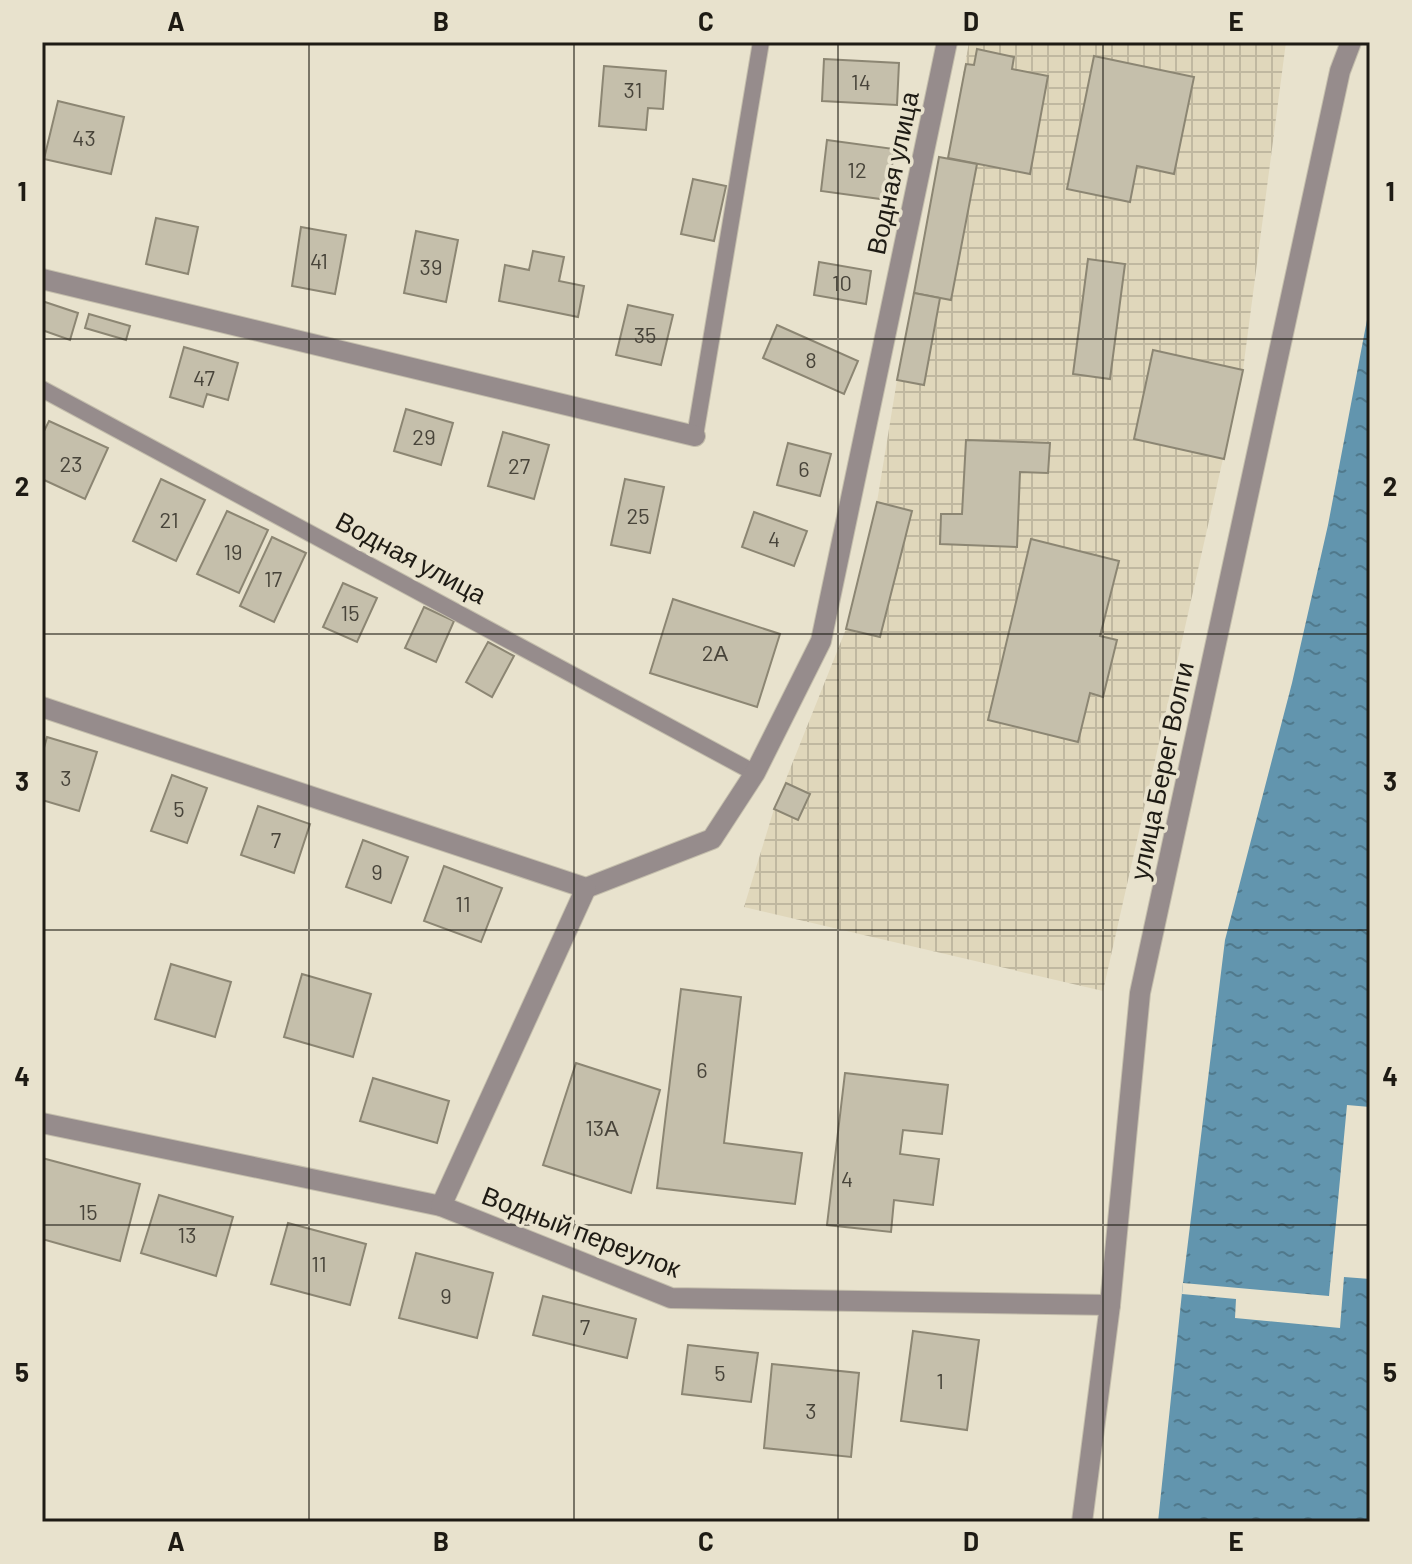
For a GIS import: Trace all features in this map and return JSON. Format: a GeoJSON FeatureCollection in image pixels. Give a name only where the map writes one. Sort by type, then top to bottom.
{"type":"FeatureCollection","features":[{"type":"Feature","properties":{"kind":"street","name":"Водная улица"},"geometry":{"type":"LineString","coordinates":[[586,888],[712,839],[755,773],[821,641],[947,42]]}},
{"type":"Feature","properties":{"kind":"street","name":"улица Берег Волги"},"geometry":{"type":"LineString","coordinates":[[1082,1522],[1110,1305],[1140,993],[1340,71],[1351,42]]}},
{"type":"Feature","properties":{"kind":"street"},"geometry":{"type":"LineString","coordinates":[[42,279],[695,436]]}},
{"type":"Feature","properties":{"kind":"street"},"geometry":{"type":"LineString","coordinates":[[42,707],[586,888],[441,1206]]}},
{"type":"Feature","properties":{"kind":"street","name":"Водный переулок"},"geometry":{"type":"LineString","coordinates":[[42,1123],[441,1206],[671,1298],[1110,1305]]}},
{"type":"Feature","properties":{"kind":"lane"},"geometry":{"type":"LineString","coordinates":[[695,436],[761,42]]}},
{"type":"Feature","properties":{"kind":"lane","name":"Водная улица"},"geometry":{"type":"LineString","coordinates":[[42,389],[755,773]]}},
{"type":"Feature","properties":{"kind":"shaded area"},"geometry":{"type":"Polygon","coordinates":[[[969,42],[1286,42],[1243,370],[1103,991],[744,907],[774,809],[846,629],[877,502],[939,157],[948,158],[969,42]]]}},
{"type":"Feature","properties":{"kind":"water"},"geometry":{"type":"Polygon","coordinates":[[[1370,304],[1370,1522],[1158,1522],[1183,1283],[1225,940],[1292,683],[1328,525],[1370,304]]]}},
{"type":"Feature","properties":{"kind":"pier"},"geometry":{"type":"Polygon","coordinates":[[[1347,1105],[1370,1107],[1370,1279],[1344,1277],[1340,1328],[1235,1318],[1236,1299],[1182,1294],[1183,1283],[1329,1296],[1347,1105]]]}},
{"type":"Feature","properties":{"kind":"building"},"geometry":{"type":"Polygon","coordinates":[[[977,49],[1014,57],[1012,69],[1048,76],[1030,174],[948,158],[966,64],[974,65],[977,49]]]}},
{"type":"Feature","properties":{"kind":"building"},"geometry":{"type":"Polygon","coordinates":[[[1094,56],[1194,77],[1174,174],[1137,166],[1130,202],[1067,189],[1094,56]]]}},
{"type":"Feature","properties":{"kind":"building"},"geometry":{"type":"Polygon","coordinates":[[[824,59],[899,63],[897,105],[822,101],[824,59]]]}},
{"type":"Feature","properties":{"kind":"building"},"geometry":{"type":"Polygon","coordinates":[[[604,66],[666,71],[663,109],[648,108],[646,130],[599,126],[604,66]]]}},
{"type":"Feature","properties":{"kind":"building"},"geometry":{"type":"Polygon","coordinates":[[[58,101],[124,117],[111,174],[44,159],[58,101]]]}},
{"type":"Feature","properties":{"kind":"building"},"geometry":{"type":"Polygon","coordinates":[[[827,140],[894,149],[888,200],[821,191],[827,140]]]}},
{"type":"Feature","properties":{"kind":"building"},"geometry":{"type":"Polygon","coordinates":[[[939,157],[977,164],[951,300],[914,293],[939,157]]]}},
{"type":"Feature","properties":{"kind":"building"},"geometry":{"type":"Polygon","coordinates":[[[693,179],[726,186],[714,241],[681,234],[693,179]]]}},
{"type":"Feature","properties":{"kind":"building"},"geometry":{"type":"Polygon","coordinates":[[[156,218],[198,227],[188,274],[146,264],[156,218]]]}},
{"type":"Feature","properties":{"kind":"building"},"geometry":{"type":"Polygon","coordinates":[[[301,227],[346,235],[335,294],[292,286],[301,227]]]}},
{"type":"Feature","properties":{"kind":"building"},"geometry":{"type":"Polygon","coordinates":[[[416,231],[458,240],[446,302],[404,293],[416,231]]]}},
{"type":"Feature","properties":{"kind":"building"},"geometry":{"type":"Polygon","coordinates":[[[533,251],[564,257],[559,281],[584,286],[578,317],[499,301],[505,265],[529,270],[533,251]]]}},
{"type":"Feature","properties":{"kind":"building"},"geometry":{"type":"Polygon","coordinates":[[[1088,259],[1125,264],[1110,379],[1073,374],[1088,259]]]}},
{"type":"Feature","properties":{"kind":"building"},"geometry":{"type":"Polygon","coordinates":[[[819,262],[871,271],[866,304],[814,295],[819,262]]]}},
{"type":"Feature","properties":{"kind":"building"},"geometry":{"type":"Polygon","coordinates":[[[914,293],[940,298],[924,385],[897,380],[914,293]]]}},
{"type":"Feature","properties":{"kind":"building"},"geometry":{"type":"Polygon","coordinates":[[[42,301],[78,313],[70,340],[42,330],[42,301]]]}},
{"type":"Feature","properties":{"kind":"building"},"geometry":{"type":"Polygon","coordinates":[[[628,305],[673,315],[661,365],[616,355],[628,305]]]}},
{"type":"Feature","properties":{"kind":"building"},"geometry":{"type":"Polygon","coordinates":[[[89,314],[130,326],[126,340],[85,328],[89,314]]]}},
{"type":"Feature","properties":{"kind":"building"},"geometry":{"type":"Polygon","coordinates":[[[777,325],[858,361],[844,394],[763,358],[777,325]]]}},
{"type":"Feature","properties":{"kind":"building"},"geometry":{"type":"Polygon","coordinates":[[[184,347],[238,363],[228,400],[207,394],[203,407],[170,397],[184,347]]]}},
{"type":"Feature","properties":{"kind":"building"},"geometry":{"type":"Polygon","coordinates":[[[1153,350],[1243,370],[1224,459],[1134,439],[1153,350]]]}},
{"type":"Feature","properties":{"kind":"building"},"geometry":{"type":"Polygon","coordinates":[[[406,409],[453,423],[441,465],[394,451],[406,409]]]}},
{"type":"Feature","properties":{"kind":"building"},"geometry":{"type":"Polygon","coordinates":[[[49,421],[108,448],[85,499],[42,479],[42,435],[49,421]]]}},
{"type":"Feature","properties":{"kind":"building"},"geometry":{"type":"Polygon","coordinates":[[[503,432],[549,445],[534,499],[488,486],[503,432]]]}},
{"type":"Feature","properties":{"kind":"building"},"geometry":{"type":"Polygon","coordinates":[[[966,440],[1050,443],[1048,473],[1020,472],[1017,547],[940,544],[941,514],[962,514],[966,440]]]}},
{"type":"Feature","properties":{"kind":"building"},"geometry":{"type":"Polygon","coordinates":[[[788,443],[831,454],[820,496],[777,485],[788,443]]]}},
{"type":"Feature","properties":{"kind":"building"},"geometry":{"type":"Polygon","coordinates":[[[161,479],[205,500],[176,561],[133,541],[161,479]]]}},
{"type":"Feature","properties":{"kind":"building"},"geometry":{"type":"Polygon","coordinates":[[[625,479],[664,487],[650,553],[611,545],[625,479]]]}},
{"type":"Feature","properties":{"kind":"building"},"geometry":{"type":"Polygon","coordinates":[[[877,502],[912,511],[880,637],[846,629],[877,502]]]}},
{"type":"Feature","properties":{"kind":"building"},"geometry":{"type":"Polygon","coordinates":[[[227,511],[268,530],[239,593],[197,574],[227,511]]]}},
{"type":"Feature","properties":{"kind":"building"},"geometry":{"type":"Polygon","coordinates":[[[754,512],[807,531],[794,566],[742,547],[754,512]]]}},
{"type":"Feature","properties":{"kind":"building"},"geometry":{"type":"Polygon","coordinates":[[[272,537],[306,553],[274,622],[240,606],[272,537]]]}},
{"type":"Feature","properties":{"kind":"building"},"geometry":{"type":"Polygon","coordinates":[[[1031,539],[1119,561],[1100,636],[1117,640],[1103,697],[1090,693],[1078,742],[988,720],[1031,539]]]}},
{"type":"Feature","properties":{"kind":"building"},"geometry":{"type":"Polygon","coordinates":[[[343,583],[377,598],[357,642],[323,627],[343,583]]]}},
{"type":"Feature","properties":{"kind":"building"},"geometry":{"type":"Polygon","coordinates":[[[673,599],[780,634],[757,707],[650,673],[673,599]]]}},
{"type":"Feature","properties":{"kind":"building"},"geometry":{"type":"Polygon","coordinates":[[[424,607],[454,621],[436,662],[405,648],[424,607]]]}},
{"type":"Feature","properties":{"kind":"building"},"geometry":{"type":"Polygon","coordinates":[[[488,642],[514,656],[492,697],[466,682],[488,642]]]}},
{"type":"Feature","properties":{"kind":"building"},"geometry":{"type":"Polygon","coordinates":[[[47,737],[97,752],[79,811],[42,800],[42,755],[47,737]]]}},
{"type":"Feature","properties":{"kind":"building"},"geometry":{"type":"Polygon","coordinates":[[[172,775],[207,788],[187,843],[151,831],[172,775]]]}},
{"type":"Feature","properties":{"kind":"building"},"geometry":{"type":"Polygon","coordinates":[[[786,783],[810,794],[798,820],[774,809],[786,783]]]}},
{"type":"Feature","properties":{"kind":"building"},"geometry":{"type":"Polygon","coordinates":[[[258,806],[310,824],[294,873],[241,855],[258,806]]]}},
{"type":"Feature","properties":{"kind":"building"},"geometry":{"type":"Polygon","coordinates":[[[363,840],[408,857],[391,903],[346,887],[363,840]]]}},
{"type":"Feature","properties":{"kind":"building"},"geometry":{"type":"Polygon","coordinates":[[[444,866],[502,888],[481,942],[424,921],[444,866]]]}},
{"type":"Feature","properties":{"kind":"building"},"geometry":{"type":"Polygon","coordinates":[[[171,964],[231,982],[215,1037],[155,1019],[171,964]]]}},
{"type":"Feature","properties":{"kind":"building"},"geometry":{"type":"Polygon","coordinates":[[[302,974],[371,994],[353,1057],[284,1037],[302,974]]]}},
{"type":"Feature","properties":{"kind":"building"},"geometry":{"type":"Polygon","coordinates":[[[681,989],[741,997],[724,1143],[802,1153],[795,1204],[657,1188],[681,989]]]}},
{"type":"Feature","properties":{"kind":"building"},"geometry":{"type":"Polygon","coordinates":[[[576,1063],[660,1090],[631,1193],[543,1165],[576,1063]]]}},
{"type":"Feature","properties":{"kind":"building"},"geometry":{"type":"Polygon","coordinates":[[[845,1073],[948,1085],[942,1134],[903,1130],[900,1154],[939,1159],[933,1205],[894,1200],[891,1232],[827,1225],[845,1073]]]}},
{"type":"Feature","properties":{"kind":"building"},"geometry":{"type":"Polygon","coordinates":[[[373,1078],[449,1101],[437,1143],[360,1121],[373,1078]]]}},
{"type":"Feature","properties":{"kind":"building"},"geometry":{"type":"Polygon","coordinates":[[[42,1158],[140,1184],[120,1261],[42,1239],[42,1158]]]}},
{"type":"Feature","properties":{"kind":"building"},"geometry":{"type":"Polygon","coordinates":[[[159,1195],[233,1217],[216,1276],[141,1253],[159,1195]]]}},
{"type":"Feature","properties":{"kind":"building"},"geometry":{"type":"Polygon","coordinates":[[[288,1223],[366,1244],[350,1305],[271,1284],[288,1223]]]}},
{"type":"Feature","properties":{"kind":"building"},"geometry":{"type":"Polygon","coordinates":[[[416,1253],[493,1273],[477,1338],[399,1318],[416,1253]]]}},
{"type":"Feature","properties":{"kind":"building"},"geometry":{"type":"Polygon","coordinates":[[[543,1296],[636,1319],[627,1358],[533,1335],[543,1296]]]}},
{"type":"Feature","properties":{"kind":"building"},"geometry":{"type":"Polygon","coordinates":[[[913,1331],[979,1340],[967,1430],[901,1421],[913,1331]]]}},
{"type":"Feature","properties":{"kind":"building"},"geometry":{"type":"Polygon","coordinates":[[[688,1345],[758,1353],[751,1402],[682,1394],[688,1345]]]}},
{"type":"Feature","properties":{"kind":"building"},"geometry":{"type":"Polygon","coordinates":[[[772,1364],[859,1373],[851,1457],[764,1448],[772,1364]]]}}]}
